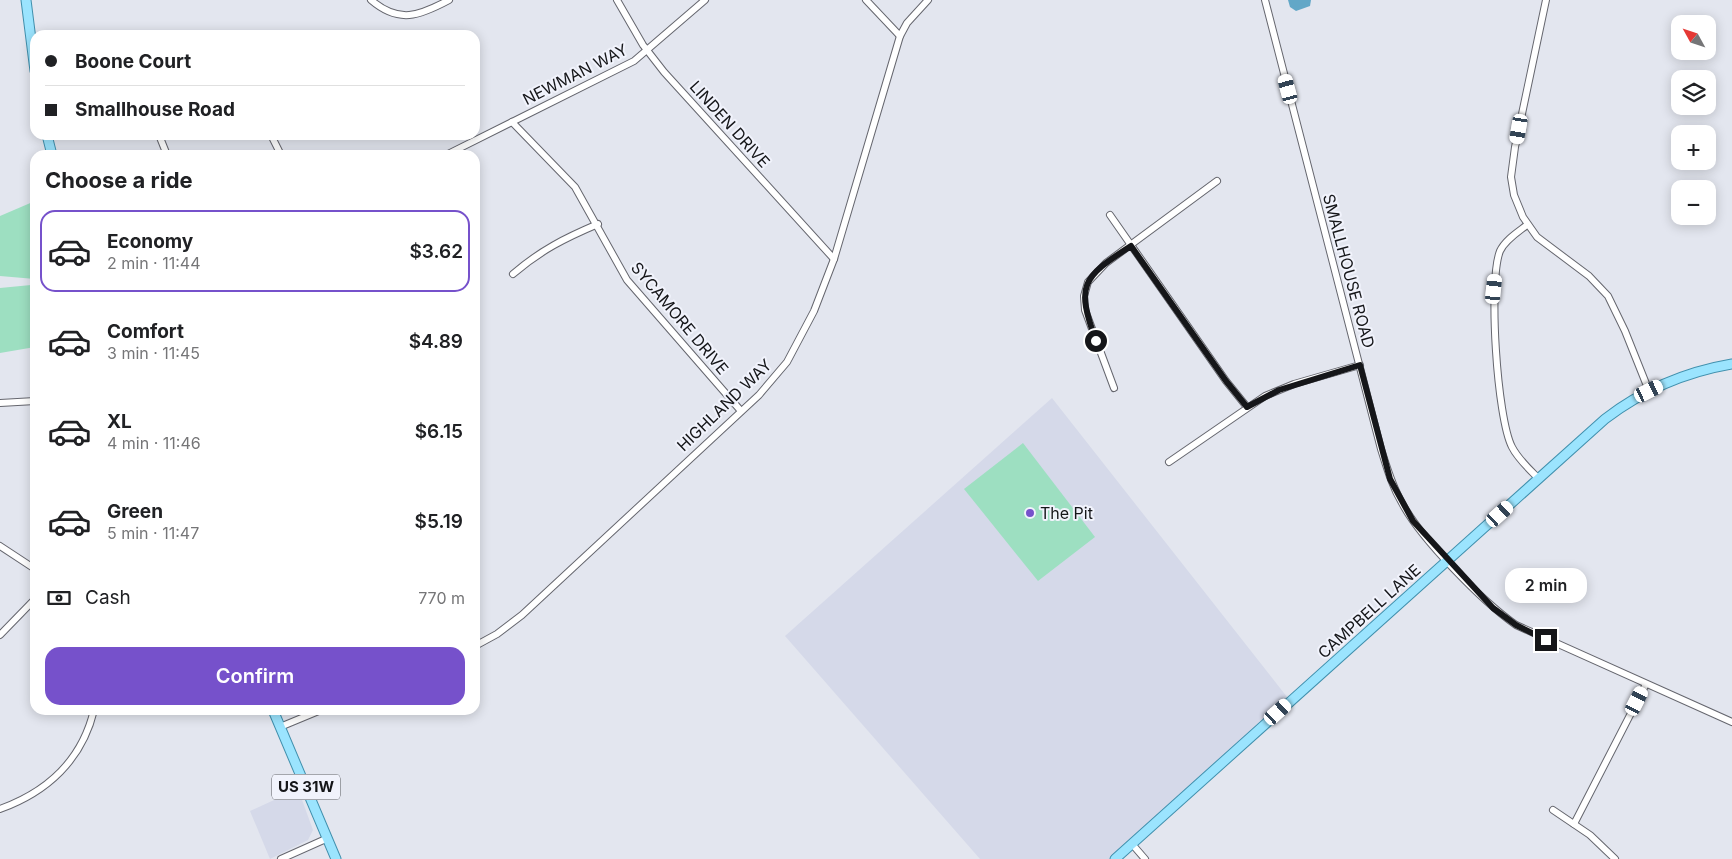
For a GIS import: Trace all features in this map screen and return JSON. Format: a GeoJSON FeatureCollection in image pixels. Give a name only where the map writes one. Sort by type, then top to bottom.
{"type":"FeatureCollection","features":[{"type":"Feature","properties":{"kind":"main road"},"geometry":{"type":"LineString","coordinates":[[26,0],[30,32]]}},
{"type":"Feature","properties":{"kind":"main road","name":"CAMPBELL LANE"},"geometry":{"type":"LineString","coordinates":[[1115,859],[1606,419],[1649,391],[1698,371],[1732,364]]}},
{"type":"Feature","properties":{"kind":"main road","name":"US 31W"},"geometry":{"type":"LineString","coordinates":[[275,715],[336,859]]}},
{"type":"Feature","properties":{"kind":"street"},"geometry":{"type":"LineString","coordinates":[[371,0],[387,12],[402,15],[428,11],[448,0]]}},
{"type":"Feature","properties":{"kind":"street","name":"LINDEN DRIVE"},"geometry":{"type":"LineString","coordinates":[[617,0],[648,51],[748,166],[834,258]]}},
{"type":"Feature","properties":{"kind":"street","name":"NEWMAN WAY"},"geometry":{"type":"LineString","coordinates":[[480,138],[624,66],[648,51],[705,0]]}},
{"type":"Feature","properties":{"kind":"street"},"geometry":{"type":"LineString","coordinates":[[866,0],[900,36]]}},
{"type":"Feature","properties":{"kind":"street","name":"HIGHLAND WAY"},"geometry":{"type":"LineString","coordinates":[[480,643],[497,634],[522,615],[774,379],[794,351],[814,311],[834,258],[900,36],[911,18],[928,0]]}},
{"type":"Feature","properties":{"kind":"street","name":"SMALLHOUSE ROAD"},"geometry":{"type":"LineString","coordinates":[[1265,0],[1390,479],[1413,521],[1493,608],[1516,625],[1732,722]]}},
{"type":"Feature","properties":{"kind":"street"},"geometry":{"type":"LineString","coordinates":[[1546,0],[1522,112],[1512,177],[1516,202],[1527,225],[1542,242],[1588,276],[1608,296],[1649,391]]}},
{"type":"Feature","properties":{"kind":"street","name":"SYCAMORE DRIVE"},"geometry":{"type":"LineString","coordinates":[[512,122],[569,178],[598,224],[620,270],[636,292],[741,411]]}},
{"type":"Feature","properties":{"kind":"street","name":"NEWMAN WAY"},"geometry":{"type":"LineString","coordinates":[[456,150],[476,140]]}},
{"type":"Feature","properties":{"kind":"street"},"geometry":{"type":"LineString","coordinates":[[1114,388],[1085,310],[1084,296],[1087,285],[1106,263],[1217,181]]}},
{"type":"Feature","properties":{"kind":"street"},"geometry":{"type":"LineString","coordinates":[[1110,215],[1229,386],[1247,407]]}},
{"type":"Feature","properties":{"kind":"street"},"geometry":{"type":"LineString","coordinates":[[513,274],[535,255],[554,243],[598,224]]}},
{"type":"Feature","properties":{"kind":"street"},"geometry":{"type":"LineString","coordinates":[[1527,225],[1506,242],[1499,254],[1494,289],[1495,336],[1508,438],[1517,456],[1538,479]]}},
{"type":"Feature","properties":{"kind":"street"},"geometry":{"type":"LineString","coordinates":[[1169,462],[1247,407],[1279,390],[1360,365]]}},
{"type":"Feature","properties":{"kind":"street"},"geometry":{"type":"LineString","coordinates":[[0,403],[30,400]]}},
{"type":"Feature","properties":{"kind":"street"},"geometry":{"type":"LineString","coordinates":[[0,546],[30,566]]}},
{"type":"Feature","properties":{"kind":"street"},"geometry":{"type":"LineString","coordinates":[[0,635],[30,604]]}},
{"type":"Feature","properties":{"kind":"street"},"geometry":{"type":"LineString","coordinates":[[1574,824],[1646,684]]}},
{"type":"Feature","properties":{"kind":"street"},"geometry":{"type":"LineString","coordinates":[[0,809],[21,801],[59,775],[73,758],[92,715]]}},
{"type":"Feature","properties":{"kind":"street"},"geometry":{"type":"LineString","coordinates":[[280,727],[310,715]]}},
{"type":"Feature","properties":{"kind":"street"},"geometry":{"type":"LineString","coordinates":[[1553,810],[1590,836],[1615,859]]}},
{"type":"Feature","properties":{"kind":"street"},"geometry":{"type":"LineString","coordinates":[[281,859],[328,838]]}},
{"type":"Feature","properties":{"kind":"street"},"geometry":{"type":"LineString","coordinates":[[1132,844],[1145,859]]}},
{"type":"Feature","properties":{"kind":"shaded area"},"geometry":{"type":"Polygon","coordinates":[[[1052,398],[1291,702],[1115,859],[980,859],[785,636],[1052,398]]]}},
{"type":"Feature","properties":{"kind":"shaded area"},"geometry":{"type":"Polygon","coordinates":[[[298,789],[313,830],[308,840],[270,859],[250,811],[298,789]]]}},
{"type":"Feature","properties":{"kind":"green space"},"geometry":{"type":"Polygon","coordinates":[[[30,203],[30,279],[0,276],[0,216],[30,203]]]}},
{"type":"Feature","properties":{"kind":"green space"},"geometry":{"type":"Polygon","coordinates":[[[30,285],[30,348],[0,353],[0,288],[30,285]]]}},
{"type":"Feature","properties":{"kind":"green space","name":"The Pit"},"geometry":{"type":"Polygon","coordinates":[[[1023,443],[1095,537],[1038,581],[964,489],[1023,443]]]}},
{"type":"Feature","properties":{"kind":"water"},"geometry":{"type":"Polygon","coordinates":[[[1288,0],[1311,0],[1310,6],[1296,11],[1290,7],[1288,0]]]}},
{"type":"Feature","properties":{"kind":"place","name":"The Pit"},"geometry":{"type":"Point","coordinates":[1030,513]}},
{"type":"Feature","properties":{"kind":"route"},"geometry":{"type":"LineString","coordinates":[[1096,341],[1085,310],[1085,289],[1088,282],[1097,272],[1114,257],[1131,246],[1232,390],[1247,407],[1265,396],[1294,384],[1360,365],[1390,479],[1413,521],[1432,544],[1493,608],[1516,625],[1546,640]]}}]}
